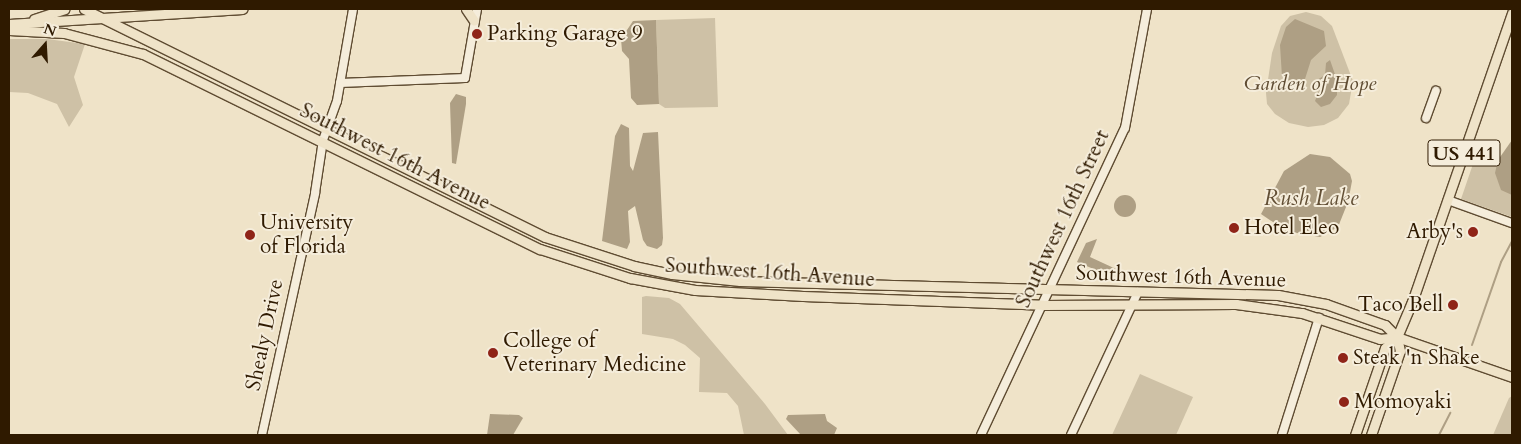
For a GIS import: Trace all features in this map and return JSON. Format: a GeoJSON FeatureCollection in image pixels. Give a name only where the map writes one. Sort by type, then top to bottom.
{"type":"FeatureCollection","features":[{"type":"Feature","properties":{"kind":"main road"},"geometry":{"type":"LineString","coordinates":[[30,23],[35,17],[53,15],[64,9]]}},
{"type":"Feature","properties":{"kind":"main road","name":"Southwest 16th Avenue"},"geometry":{"type":"LineString","coordinates":[[84,9],[545,237],[634,266],[672,274],[740,281],[1138,292],[1239,292],[1300,299],[1385,325],[1397,337],[1512,377]]}},
{"type":"Feature","properties":{"kind":"main road"},"geometry":{"type":"LineString","coordinates":[[10,25],[243,9]]}},
{"type":"Feature","properties":{"kind":"main road"},"geometry":{"type":"LineString","coordinates":[[466,9],[474,21]]}},
{"type":"Feature","properties":{"kind":"main road","name":"US 441"},"geometry":{"type":"LineString","coordinates":[[1355,435],[1385,348],[1397,337],[1448,200],[1512,14]]}},
{"type":"Feature","properties":{"kind":"main road","name":"Southwest 16th Avenue"},"geometry":{"type":"LineString","coordinates":[[10,25],[64,33],[143,54],[323,140],[540,249],[630,278],[676,287],[734,292],[1043,305],[1236,304],[1292,311],[1319,318],[1380,339],[1397,337]]}},
{"type":"Feature","properties":{"kind":"main road","name":"US 441"},"geometry":{"type":"LineString","coordinates":[[1371,435],[1400,351],[1397,337]]}},
{"type":"Feature","properties":{"kind":"street","name":"Shealy Drive"},"geometry":{"type":"LineString","coordinates":[[262,435],[315,193],[323,140],[336,106],[353,9]]}},
{"type":"Feature","properties":{"kind":"street"},"geometry":{"type":"LineString","coordinates":[[340,83],[465,78],[477,9]]}},
{"type":"Feature","properties":{"kind":"street","name":"Southwest 16th Street"},"geometry":{"type":"LineString","coordinates":[[981,435],[1125,128],[1147,9]]}},
{"type":"Feature","properties":{"kind":"street"},"geometry":{"type":"LineString","coordinates":[[1426,118],[1436,91]]}},
{"type":"Feature","properties":{"kind":"street"},"geometry":{"type":"LineString","coordinates":[[1448,200],[1512,223]]}},
{"type":"Feature","properties":{"kind":"street"},"geometry":{"type":"LineString","coordinates":[[1070,435],[1138,292]]}},
{"type":"Feature","properties":{"kind":"street"},"geometry":{"type":"LineString","coordinates":[[1282,435],[1319,318]]}},
{"type":"Feature","properties":{"kind":"green space","name":"Garden of Hope"},"geometry":{"type":"Polygon","coordinates":[[[1306,12],[1321,16],[1332,26],[1353,81],[1349,104],[1338,118],[1324,125],[1308,127],[1289,123],[1275,114],[1267,104],[1266,93],[1272,53],[1281,26],[1290,16],[1306,12]]]}},
{"type":"Feature","properties":{"kind":"green space"},"geometry":{"type":"Polygon","coordinates":[[[715,18],[718,107],[665,108],[659,104],[656,20],[715,18]]]}},
{"type":"Feature","properties":{"kind":"green space"},"geometry":{"type":"Polygon","coordinates":[[[9,39],[47,39],[85,44],[74,77],[83,105],[69,127],[57,104],[28,93],[9,92],[9,39]]]}},
{"type":"Feature","properties":{"kind":"green space"},"geometry":{"type":"Polygon","coordinates":[[[1480,158],[1488,160],[1492,166],[1512,166],[1512,217],[1461,199],[1473,164],[1480,158]]]}},
{"type":"Feature","properties":{"kind":"green space"},"geometry":{"type":"Polygon","coordinates":[[[642,297],[669,298],[680,304],[765,404],[788,435],[744,435],[738,406],[727,393],[699,392],[700,358],[685,345],[673,339],[642,334],[642,297]]]}},
{"type":"Feature","properties":{"kind":"green space"},"geometry":{"type":"Polygon","coordinates":[[[1140,374],[1193,397],[1176,435],[1112,435],[1140,374]]]}},
{"type":"Feature","properties":{"kind":"green space"},"geometry":{"type":"Polygon","coordinates":[[[1512,396],[1511,435],[1493,435],[1509,398],[1512,396]]]}},
{"type":"Feature","properties":{"kind":"water"},"geometry":{"type":"Polygon","coordinates":[[[1295,19],[1324,31],[1326,46],[1311,60],[1305,79],[1297,84],[1282,77],[1280,45],[1286,27],[1295,19]]]}},
{"type":"Feature","properties":{"kind":"water"},"geometry":{"type":"Polygon","coordinates":[[[656,20],[659,104],[637,105],[631,98],[629,59],[622,51],[621,39],[633,21],[656,20]]]}},
{"type":"Feature","properties":{"kind":"water"},"geometry":{"type":"Polygon","coordinates":[[[1330,60],[1337,80],[1337,95],[1330,104],[1321,107],[1315,101],[1321,86],[1317,80],[1325,75],[1326,63],[1330,60]]]}},
{"type":"Feature","properties":{"kind":"water"},"geometry":{"type":"Polygon","coordinates":[[[456,94],[466,97],[466,104],[456,164],[452,163],[450,103],[456,94]]]}},
{"type":"Feature","properties":{"kind":"water"},"geometry":{"type":"Polygon","coordinates":[[[621,124],[629,128],[630,166],[633,171],[643,133],[658,132],[663,238],[662,245],[657,249],[647,246],[643,240],[635,206],[628,211],[630,242],[627,249],[602,241],[615,136],[621,124]]]}},
{"type":"Feature","properties":{"kind":"water"},"geometry":{"type":"Polygon","coordinates":[[[1512,140],[1512,195],[1501,190],[1495,173],[1498,160],[1512,140]]]}},
{"type":"Feature","properties":{"kind":"water","name":"Rush Lake"},"geometry":{"type":"Polygon","coordinates":[[[1310,154],[1330,157],[1350,174],[1352,181],[1348,202],[1338,227],[1320,237],[1286,231],[1261,214],[1284,171],[1310,154]]]}},
{"type":"Feature","properties":{"kind":"water"},"geometry":{"type":"Polygon","coordinates":[[[1125,195],[1135,202],[1136,206],[1129,216],[1125,217],[1115,210],[1114,206],[1121,196],[1125,195]]]}},
{"type":"Feature","properties":{"kind":"water"},"geometry":{"type":"Polygon","coordinates":[[[1097,239],[1090,257],[1116,269],[1096,270],[1077,262],[1086,243],[1097,239]]]}},
{"type":"Feature","properties":{"kind":"water"},"geometry":{"type":"Polygon","coordinates":[[[490,414],[519,415],[523,418],[513,435],[487,435],[490,414]]]}},
{"type":"Feature","properties":{"kind":"water"},"geometry":{"type":"Polygon","coordinates":[[[825,414],[827,421],[837,428],[834,435],[801,435],[786,419],[788,415],[825,414]]]}},
{"type":"Feature","properties":{"kind":"waterway"},"geometry":{"type":"LineString","coordinates":[[1472,345],[1501,262],[1512,241]]}},
{"type":"Feature","properties":{"kind":"waterway"},"geometry":{"type":"LineString","coordinates":[[1439,435],[1450,413]]}},
{"type":"Feature","properties":{"kind":"place","name":"Parking Garage 9"},"geometry":{"type":"Point","coordinates":[477,34]}},
{"type":"Feature","properties":{"kind":"place","name":"Hotel Eleo"},"geometry":{"type":"Point","coordinates":[1234,228]}},
{"type":"Feature","properties":{"kind":"place","name":"Arby's"},"geometry":{"type":"Point","coordinates":[1473,232]}},
{"type":"Feature","properties":{"kind":"place","name":"University of Florida"},"geometry":{"type":"Point","coordinates":[250,235]}},
{"type":"Feature","properties":{"kind":"place","name":"Taco Bell"},"geometry":{"type":"Point","coordinates":[1453,305]}},
{"type":"Feature","properties":{"kind":"place","name":"College of Veterinary Medicine"},"geometry":{"type":"Point","coordinates":[493,353]}},
{"type":"Feature","properties":{"kind":"place","name":"Steak 'n Shake"},"geometry":{"type":"Point","coordinates":[1343,358]}},
{"type":"Feature","properties":{"kind":"place","name":"Momoyaki"},"geometry":{"type":"Point","coordinates":[1344,402]}}]}
